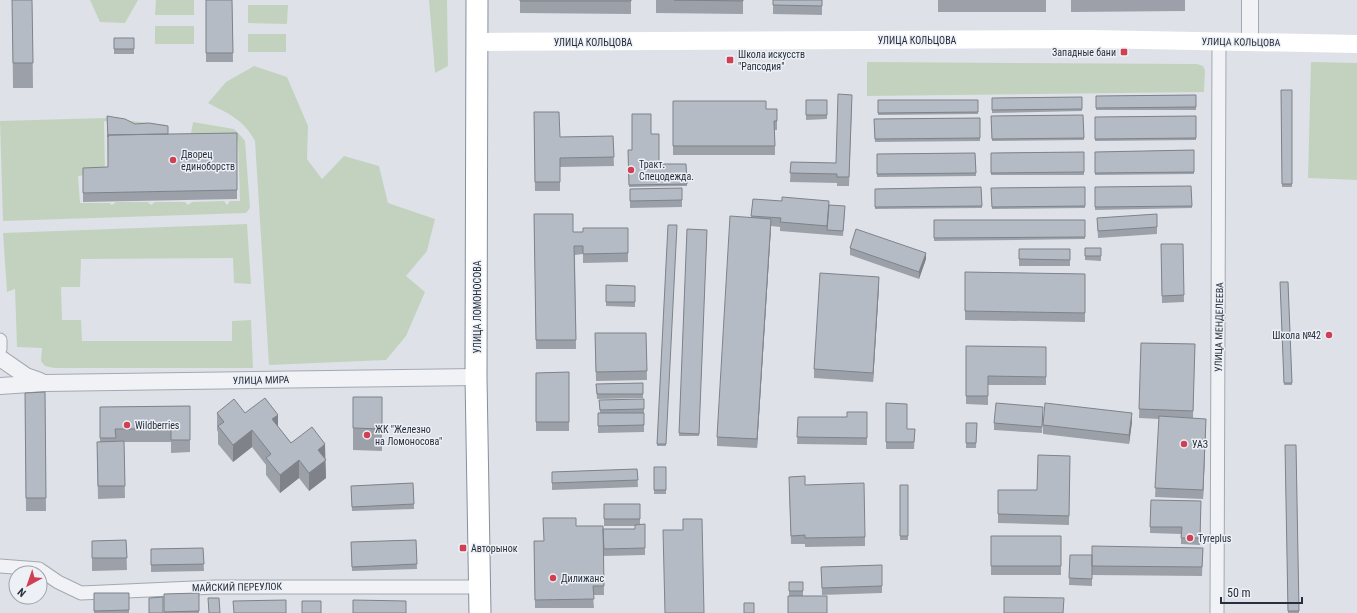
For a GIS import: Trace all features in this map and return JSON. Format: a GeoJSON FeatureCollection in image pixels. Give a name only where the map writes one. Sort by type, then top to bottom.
{"type":"FeatureCollection","features":[{"type":"Feature","properties":{"kind":"highway","name":"УЛИЦА ЛОМОНОСОВА"},"geometry":{"type":"LineString","coordinates":[[477,0],[476,376],[480,613]]}},
{"type":"Feature","properties":{"kind":"main road","name":"УЛИЦА КОЛЬЦОВА"},"geometry":{"type":"LineString","coordinates":[[477,42],[1085,39],[1357,44]]}},
{"type":"Feature","properties":{"kind":"street"},"geometry":{"type":"LineString","coordinates":[[1250,0],[1250,41]]}},
{"type":"Feature","properties":{"kind":"street","name":"УЛИЦА МЕНДЕЛЕЕВА"},"geometry":{"type":"LineString","coordinates":[[1217,613],[1219,42]]}},
{"type":"Feature","properties":{"kind":"street"},"geometry":{"type":"LineString","coordinates":[[0,340],[0,348]]}},
{"type":"Feature","properties":{"kind":"street","name":"УЛИЦА МИРА"},"geometry":{"type":"LineString","coordinates":[[0,358],[26,376],[45,383]]}},
{"type":"Feature","properties":{"kind":"street","name":"УЛИЦА МИРА"},"geometry":{"type":"LineString","coordinates":[[0,386],[45,383],[476,376]]}},
{"type":"Feature","properties":{"kind":"street","name":"МАЙСКИЙ ПЕРЕУЛОК"},"geometry":{"type":"LineString","coordinates":[[0,566],[39,569],[58,582],[81,593],[216,587],[480,587]]}},
{"type":"Feature","properties":{"kind":"green space"},"geometry":{"type":"Polygon","coordinates":[[[90,0],[138,0],[125,23],[100,22],[90,0]]]}},
{"type":"Feature","properties":{"kind":"green space"},"geometry":{"type":"Polygon","coordinates":[[[156,0],[194,0],[194,15],[155,15],[156,0]]]}},
{"type":"Feature","properties":{"kind":"green space"},"geometry":{"type":"Polygon","coordinates":[[[429,0],[447,0],[448,66],[435,73],[429,0]]]}},
{"type":"Feature","properties":{"kind":"green space"},"geometry":{"type":"Polygon","coordinates":[[[248,5],[288,5],[287,24],[248,23],[248,5]]]}},
{"type":"Feature","properties":{"kind":"green space"},"geometry":{"type":"Polygon","coordinates":[[[155,26],[194,26],[194,44],[155,44],[155,26]]]}},
{"type":"Feature","properties":{"kind":"green space"},"geometry":{"type":"Polygon","coordinates":[[[248,34],[286,34],[286,52],[248,52],[248,34]]]}},
{"type":"Feature","properties":{"kind":"green space"},"geometry":{"type":"Polygon","coordinates":[[[867,62],[1197,64],[1203,66],[1205,70],[1204,92],[867,96],[867,62]]]}},
{"type":"Feature","properties":{"kind":"green space"},"geometry":{"type":"Polygon","coordinates":[[[1311,62],[1357,63],[1357,180],[1308,178],[1311,62]]]}},
{"type":"Feature","properties":{"kind":"green space"},"geometry":{"type":"Polygon","coordinates":[[[254,66],[287,77],[308,126],[307,159],[322,179],[344,156],[379,166],[388,203],[435,219],[427,251],[406,276],[425,292],[406,336],[386,360],[269,365],[255,141],[246,127],[240,122],[229,114],[208,103],[226,82],[254,66]]]}},
{"type":"Feature","properties":{"kind":"green space"},"geometry":{"type":"Polygon","coordinates":[[[105,118],[167,125],[166,128],[104,121],[105,173],[78,176],[80,203],[109,203],[112,205],[116,202],[148,202],[151,205],[155,202],[185,202],[188,205],[192,202],[224,201],[227,205],[230,201],[240,201],[238,141],[190,139],[193,122],[234,129],[245,141],[250,208],[246,213],[3,221],[0,121],[105,118]]]}},
{"type":"Feature","properties":{"kind":"green space"},"geometry":{"type":"Polygon","coordinates":[[[247,224],[251,284],[234,283],[233,258],[81,259],[80,287],[61,287],[62,320],[81,320],[82,341],[232,341],[232,321],[251,320],[253,368],[54,368],[45,366],[41,361],[42,348],[17,347],[15,289],[7,292],[3,233],[247,224]]]}},
{"type":"Feature","properties":{"kind":"building"},"geometry":{"type":"Polygon","coordinates":[[[12,0],[32,0],[33,63],[13,63],[12,0]]]}},
{"type":"Feature","properties":{"kind":"building"},"geometry":{"type":"Polygon","coordinates":[[[206,0],[232,0],[233,53],[206,53],[206,0]]]}},
{"type":"Feature","properties":{"kind":"building"},"geometry":{"type":"Polygon","coordinates":[[[631,0],[631,1],[520,1],[631,0]]]}},
{"type":"Feature","properties":{"kind":"building"},"geometry":{"type":"Polygon","coordinates":[[[674,0],[743,0],[743,1],[674,0]]]}},
{"type":"Feature","properties":{"kind":"building"},"geometry":{"type":"Polygon","coordinates":[[[773,0],[822,0],[822,6],[773,5],[773,0]]]}},
{"type":"Feature","properties":{"kind":"building"},"geometry":{"type":"Polygon","coordinates":[[[114,38],[134,38],[134,49],[114,49],[114,38]]]}},
{"type":"Feature","properties":{"kind":"building"},"geometry":{"type":"Polygon","coordinates":[[[1281,90],[1292,90],[1292,184],[1282,184],[1281,90]]]}},
{"type":"Feature","properties":{"kind":"building"},"geometry":{"type":"Polygon","coordinates":[[[838,94],[852,95],[849,177],[837,177],[837,174],[790,173],[791,162],[836,163],[838,94]]]}},
{"type":"Feature","properties":{"kind":"building"},"geometry":{"type":"Polygon","coordinates":[[[1196,95],[1196,107],[1096,108],[1096,96],[1196,95]]]}},
{"type":"Feature","properties":{"kind":"building"},"geometry":{"type":"Polygon","coordinates":[[[1082,97],[1082,109],[992,110],[992,98],[1082,97]]]}},
{"type":"Feature","properties":{"kind":"building"},"geometry":{"type":"Polygon","coordinates":[[[806,100],[827,100],[827,115],[806,115],[806,100]]]}},
{"type":"Feature","properties":{"kind":"building"},"geometry":{"type":"Polygon","coordinates":[[[878,100],[978,100],[978,112],[878,113],[878,100]]]}},
{"type":"Feature","properties":{"kind":"building"},"geometry":{"type":"Polygon","coordinates":[[[673,101],[766,101],[766,109],[777,109],[777,121],[774,121],[775,146],[673,146],[673,101]]]}},
{"type":"Feature","properties":{"kind":"building"},"geometry":{"type":"Polygon","coordinates":[[[534,112],[559,112],[560,137],[613,136],[614,157],[560,158],[560,182],[535,182],[534,112]]]}},
{"type":"Feature","properties":{"kind":"building"},"geometry":{"type":"Polygon","coordinates":[[[632,114],[651,114],[651,134],[659,134],[659,164],[686,164],[687,184],[629,185],[628,150],[632,150],[632,114]]]}},
{"type":"Feature","properties":{"kind":"building"},"geometry":{"type":"Polygon","coordinates":[[[1083,115],[1084,138],[992,139],[991,116],[1083,115]]]}},
{"type":"Feature","properties":{"kind":"building"},"geometry":{"type":"Polygon","coordinates":[[[107,116],[125,119],[135,124],[149,123],[168,126],[168,134],[108,135],[108,137],[107,116]]]}},
{"type":"Feature","properties":{"kind":"building"},"geometry":{"type":"Polygon","coordinates":[[[1196,116],[1196,138],[1095,139],[1095,117],[1196,116]]]}},
{"type":"Feature","properties":{"kind":"building"},"geometry":{"type":"Polygon","coordinates":[[[980,118],[980,138],[875,139],[874,119],[980,118]]]}},
{"type":"Feature","properties":{"kind":"building","name":"Дворец единоборств"},"geometry":{"type":"Polygon","coordinates":[[[237,133],[237,190],[83,193],[83,168],[108,167],[108,135],[237,133]]]}},
{"type":"Feature","properties":{"kind":"building"},"geometry":{"type":"Polygon","coordinates":[[[1194,150],[1194,172],[1095,173],[1095,152],[1194,150]]]}},
{"type":"Feature","properties":{"kind":"building"},"geometry":{"type":"Polygon","coordinates":[[[1084,152],[1084,172],[991,173],[991,153],[1084,152]]]}},
{"type":"Feature","properties":{"kind":"building"},"geometry":{"type":"Polygon","coordinates":[[[975,153],[976,173],[877,174],[877,154],[975,153]]]}},
{"type":"Feature","properties":{"kind":"building"},"geometry":{"type":"Polygon","coordinates":[[[1191,186],[1192,206],[1095,207],[1095,187],[1191,186]]]}},
{"type":"Feature","properties":{"kind":"building"},"geometry":{"type":"Polygon","coordinates":[[[981,187],[982,206],[875,207],[875,189],[981,187]]]}},
{"type":"Feature","properties":{"kind":"building"},"geometry":{"type":"Polygon","coordinates":[[[1085,187],[1085,206],[992,207],[991,188],[1085,187]]]}},
{"type":"Feature","properties":{"kind":"building"},"geometry":{"type":"Polygon","coordinates":[[[682,188],[682,200],[630,201],[630,189],[682,188]]]}},
{"type":"Feature","properties":{"kind":"building"},"geometry":{"type":"Polygon","coordinates":[[[782,197],[829,201],[827,226],[780,222],[781,218],[751,216],[753,199],[782,201],[782,197]]]}},
{"type":"Feature","properties":{"kind":"building"},"geometry":{"type":"Polygon","coordinates":[[[829,205],[845,206],[843,231],[827,230],[829,205]]]}},
{"type":"Feature","properties":{"kind":"building"},"geometry":{"type":"Polygon","coordinates":[[[534,214],[573,214],[573,232],[583,232],[583,228],[628,228],[628,253],[583,254],[583,246],[574,246],[576,340],[536,340],[534,214]]]}},
{"type":"Feature","properties":{"kind":"building"},"geometry":{"type":"Polygon","coordinates":[[[1157,214],[1157,227],[1098,231],[1097,218],[1157,214]]]}},
{"type":"Feature","properties":{"kind":"building"},"geometry":{"type":"Polygon","coordinates":[[[730,216],[771,219],[757,439],[717,437],[730,216]]]}},
{"type":"Feature","properties":{"kind":"building"},"geometry":{"type":"Polygon","coordinates":[[[934,220],[1085,220],[1085,237],[934,238],[934,220]]]}},
{"type":"Feature","properties":{"kind":"building"},"geometry":{"type":"Polygon","coordinates":[[[668,225],[677,225],[666,444],[657,444],[668,225]]]}},
{"type":"Feature","properties":{"kind":"building"},"geometry":{"type":"Polygon","coordinates":[[[687,229],[707,230],[699,434],[679,433],[687,229]]]}},
{"type":"Feature","properties":{"kind":"building"},"geometry":{"type":"Polygon","coordinates":[[[856,229],[926,253],[919,272],[850,248],[856,229]]]}},
{"type":"Feature","properties":{"kind":"building"},"geometry":{"type":"Polygon","coordinates":[[[1161,244],[1183,244],[1184,295],[1162,296],[1161,244]]]}},
{"type":"Feature","properties":{"kind":"building"},"geometry":{"type":"Polygon","coordinates":[[[1085,248],[1101,248],[1101,256],[1085,256],[1085,248]]]}},
{"type":"Feature","properties":{"kind":"building"},"geometry":{"type":"Polygon","coordinates":[[[1019,249],[1070,249],[1070,260],[1019,259],[1019,249]]]}},
{"type":"Feature","properties":{"kind":"building"},"geometry":{"type":"Polygon","coordinates":[[[965,272],[1085,274],[1085,313],[965,311],[965,272]]]}},
{"type":"Feature","properties":{"kind":"building"},"geometry":{"type":"Polygon","coordinates":[[[820,273],[879,277],[873,373],[814,369],[820,273]]]}},
{"type":"Feature","properties":{"kind":"building"},"geometry":{"type":"Polygon","coordinates":[[[1280,282],[1288,282],[1292,383],[1284,383],[1280,282]]]}},
{"type":"Feature","properties":{"kind":"building"},"geometry":{"type":"Polygon","coordinates":[[[606,285],[635,286],[635,302],[606,302],[606,285]]]}},
{"type":"Feature","properties":{"kind":"building"},"geometry":{"type":"Polygon","coordinates":[[[595,333],[646,333],[647,371],[596,372],[595,333]]]}},
{"type":"Feature","properties":{"kind":"building"},"geometry":{"type":"Polygon","coordinates":[[[1141,343],[1195,344],[1193,411],[1139,409],[1141,343]]]}},
{"type":"Feature","properties":{"kind":"building"},"geometry":{"type":"Polygon","coordinates":[[[966,346],[1046,347],[1046,377],[988,376],[988,396],[966,396],[966,346]]]}},
{"type":"Feature","properties":{"kind":"building"},"geometry":{"type":"Polygon","coordinates":[[[569,372],[569,422],[536,422],[536,373],[569,372]]]}},
{"type":"Feature","properties":{"kind":"building"},"geometry":{"type":"Polygon","coordinates":[[[643,383],[643,394],[597,394],[596,384],[643,383]]]}},
{"type":"Feature","properties":{"kind":"building"},"geometry":{"type":"Polygon","coordinates":[[[45,392],[46,498],[26,498],[25,393],[45,392]]]}},
{"type":"Feature","properties":{"kind":"building"},"geometry":{"type":"Polygon","coordinates":[[[353,397],[382,397],[382,429],[353,428],[353,397]]]}},
{"type":"Feature","properties":{"kind":"building"},"geometry":{"type":"Polygon","coordinates":[[[265,398],[278,415],[272,419],[291,443],[312,427],[325,444],[318,450],[326,460],[309,473],[299,460],[280,475],[266,458],[271,454],[252,430],[233,445],[218,426],[224,422],[217,413],[234,399],[245,413],[265,398]]]}},
{"type":"Feature","properties":{"kind":"building"},"geometry":{"type":"Polygon","coordinates":[[[644,399],[644,409],[600,410],[599,400],[644,399]]]}},
{"type":"Feature","properties":{"kind":"building"},"geometry":{"type":"Polygon","coordinates":[[[886,403],[907,404],[907,429],[915,429],[914,442],[886,442],[886,403]]]}},
{"type":"Feature","properties":{"kind":"building"},"geometry":{"type":"Polygon","coordinates":[[[996,403],[1043,407],[1042,427],[994,423],[996,403]]]}},
{"type":"Feature","properties":{"kind":"building"},"geometry":{"type":"Polygon","coordinates":[[[1045,403],[1132,413],[1129,435],[1043,425],[1045,403]]]}},
{"type":"Feature","properties":{"kind":"building"},"geometry":{"type":"Polygon","coordinates":[[[190,406],[190,440],[171,440],[171,429],[115,429],[116,438],[100,438],[100,407],[190,406]]]}},
{"type":"Feature","properties":{"kind":"building"},"geometry":{"type":"Polygon","coordinates":[[[847,412],[867,412],[867,438],[797,437],[798,417],[847,417],[847,412]]]}},
{"type":"Feature","properties":{"kind":"building"},"geometry":{"type":"Polygon","coordinates":[[[598,413],[644,413],[644,425],[598,426],[598,413]]]}},
{"type":"Feature","properties":{"kind":"building"},"geometry":{"type":"Polygon","coordinates":[[[1159,416],[1206,419],[1203,490],[1155,488],[1159,416]]]}},
{"type":"Feature","properties":{"kind":"building"},"geometry":{"type":"Polygon","coordinates":[[[966,423],[977,423],[976,443],[966,443],[966,423]]]}},
{"type":"Feature","properties":{"kind":"building"},"geometry":{"type":"Polygon","coordinates":[[[124,441],[125,486],[98,486],[97,442],[124,441]]]}},
{"type":"Feature","properties":{"kind":"building"},"geometry":{"type":"Polygon","coordinates":[[[1285,445],[1296,445],[1299,611],[1288,611],[1285,445]]]}},
{"type":"Feature","properties":{"kind":"building"},"geometry":{"type":"Polygon","coordinates":[[[1038,455],[1070,456],[1069,516],[998,514],[998,490],[1037,490],[1038,455]]]}},
{"type":"Feature","properties":{"kind":"building"},"geometry":{"type":"Polygon","coordinates":[[[654,467],[666,467],[666,490],[654,490],[654,467]]]}},
{"type":"Feature","properties":{"kind":"building"},"geometry":{"type":"Polygon","coordinates":[[[637,469],[638,480],[552,483],[552,472],[637,469]]]}},
{"type":"Feature","properties":{"kind":"building"},"geometry":{"type":"Polygon","coordinates":[[[805,476],[805,485],[864,483],[865,537],[805,538],[805,535],[791,536],[789,477],[805,476]]]}},
{"type":"Feature","properties":{"kind":"building"},"geometry":{"type":"Polygon","coordinates":[[[413,483],[414,504],[352,507],[351,486],[413,483]]]}},
{"type":"Feature","properties":{"kind":"building"},"geometry":{"type":"Polygon","coordinates":[[[900,485],[908,485],[908,536],[900,536],[900,485]]]}},
{"type":"Feature","properties":{"kind":"building"},"geometry":{"type":"Polygon","coordinates":[[[1151,500],[1201,501],[1200,538],[1181,538],[1182,527],[1150,527],[1151,500]]]}},
{"type":"Feature","properties":{"kind":"building"},"geometry":{"type":"Polygon","coordinates":[[[604,504],[640,504],[640,519],[604,519],[604,504]]]}},
{"type":"Feature","properties":{"kind":"building"},"geometry":{"type":"Polygon","coordinates":[[[543,518],[576,518],[576,526],[603,526],[604,586],[593,586],[594,599],[535,600],[534,541],[544,541],[543,518]]]}},
{"type":"Feature","properties":{"kind":"building"},"geometry":{"type":"Polygon","coordinates":[[[683,519],[702,519],[704,613],[665,613],[663,530],[683,530],[683,519]]]}},
{"type":"Feature","properties":{"kind":"building"},"geometry":{"type":"Polygon","coordinates":[[[645,524],[645,548],[604,549],[603,529],[635,529],[635,525],[645,524]]]}},
{"type":"Feature","properties":{"kind":"building"},"geometry":{"type":"Polygon","coordinates":[[[991,536],[1061,536],[1061,566],[991,566],[991,536]]]}},
{"type":"Feature","properties":{"kind":"building"},"geometry":{"type":"Polygon","coordinates":[[[126,540],[127,558],[92,558],[92,541],[126,540]]]}},
{"type":"Feature","properties":{"kind":"building"},"geometry":{"type":"Polygon","coordinates":[[[416,540],[417,564],[352,567],[351,542],[416,540]]]}},
{"type":"Feature","properties":{"kind":"building"},"geometry":{"type":"Polygon","coordinates":[[[1092,546],[1203,548],[1202,567],[1092,566],[1092,546]]]}},
{"type":"Feature","properties":{"kind":"building"},"geometry":{"type":"Polygon","coordinates":[[[203,548],[204,564],[151,565],[151,549],[203,548]]]}},
{"type":"Feature","properties":{"kind":"building"},"geometry":{"type":"Polygon","coordinates":[[[1070,555],[1092,555],[1092,579],[1069,578],[1070,555]]]}},
{"type":"Feature","properties":{"kind":"building"},"geometry":{"type":"Polygon","coordinates":[[[882,565],[882,586],[822,588],[821,567],[882,565]]]}},
{"type":"Feature","properties":{"kind":"building"},"geometry":{"type":"Polygon","coordinates":[[[789,582],[803,582],[803,591],[789,591],[789,582]]]}},
{"type":"Feature","properties":{"kind":"building"},"geometry":{"type":"Polygon","coordinates":[[[94,593],[129,593],[129,610],[94,611],[94,593]]]}},
{"type":"Feature","properties":{"kind":"building"},"geometry":{"type":"Polygon","coordinates":[[[199,593],[199,611],[164,612],[164,594],[199,593]]]}},
{"type":"Feature","properties":{"kind":"building"},"geometry":{"type":"Polygon","coordinates":[[[788,596],[827,596],[827,613],[788,613],[788,596]]]}},
{"type":"Feature","properties":{"kind":"building"},"geometry":{"type":"Polygon","coordinates":[[[163,597],[163,613],[149,613],[149,598],[163,597]]]}},
{"type":"Feature","properties":{"kind":"building"},"geometry":{"type":"Polygon","coordinates":[[[1004,597],[1064,598],[1063,613],[1004,613],[1004,597]]]}},
{"type":"Feature","properties":{"kind":"building"},"geometry":{"type":"Polygon","coordinates":[[[208,598],[219,598],[220,613],[209,613],[208,598]]]}},
{"type":"Feature","properties":{"kind":"building"},"geometry":{"type":"Polygon","coordinates":[[[286,600],[286,613],[234,613],[233,601],[286,600]]]}},
{"type":"Feature","properties":{"kind":"building"},"geometry":{"type":"Polygon","coordinates":[[[353,600],[406,601],[406,613],[353,613],[353,600]]]}},
{"type":"Feature","properties":{"kind":"building"},"geometry":{"type":"Polygon","coordinates":[[[302,601],[321,601],[321,613],[302,613],[302,601]]]}},
{"type":"Feature","properties":{"kind":"building"},"geometry":{"type":"Polygon","coordinates":[[[744,603],[754,603],[754,613],[744,613],[744,603]]]}},
{"type":"Feature","properties":{"kind":"place","name":"Западные бани"},"geometry":{"type":"Point","coordinates":[1124,52]}},
{"type":"Feature","properties":{"kind":"place","name":"Школа искусств \"Рапсодия\""},"geometry":{"type":"Point","coordinates":[730,60]}},
{"type":"Feature","properties":{"kind":"place","name":"Дворец единоборств"},"geometry":{"type":"Point","coordinates":[173,160]}},
{"type":"Feature","properties":{"kind":"place","name":"Тракт. Спецодежда."},"geometry":{"type":"Point","coordinates":[631,170]}},
{"type":"Feature","properties":{"kind":"place","name":"Школа №42"},"geometry":{"type":"Point","coordinates":[1329,335]}},
{"type":"Feature","properties":{"kind":"place","name":"Wildberries"},"geometry":{"type":"Point","coordinates":[127,425]}},
{"type":"Feature","properties":{"kind":"place","name":"ЖК \"Железно на Ломоносова\""},"geometry":{"type":"Point","coordinates":[367,435]}},
{"type":"Feature","properties":{"kind":"place","name":"УАЗ"},"geometry":{"type":"Point","coordinates":[1184,444]}},
{"type":"Feature","properties":{"kind":"place","name":"Tyreplus"},"geometry":{"type":"Point","coordinates":[1190,538]}},
{"type":"Feature","properties":{"kind":"place","name":"Авторынок"},"geometry":{"type":"Point","coordinates":[463,548]}},
{"type":"Feature","properties":{"kind":"place","name":"Дилижанс"},"geometry":{"type":"Point","coordinates":[553,578]}}]}
